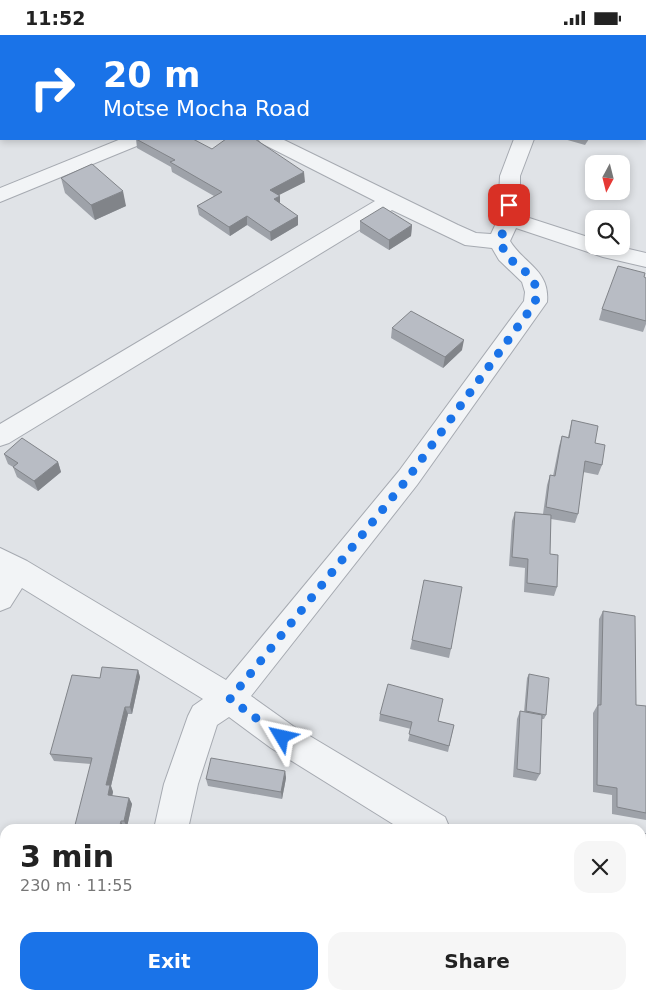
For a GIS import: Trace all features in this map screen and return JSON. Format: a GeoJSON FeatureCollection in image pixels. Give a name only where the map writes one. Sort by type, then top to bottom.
{"type":"FeatureCollection","features":[{"type":"Feature","properties":{"kind":"street"},"geometry":{"type":"LineString","coordinates":[[0,196],[135,140]]}},
{"type":"Feature","properties":{"kind":"street"},"geometry":{"type":"LineString","coordinates":[[270,140],[308,161],[473,240],[526,223],[603,251],[646,260]]}},
{"type":"Feature","properties":{"kind":"street"},"geometry":{"type":"LineString","coordinates":[[172,824],[181,784],[204,716],[230,699],[408,478],[535,303],[537,291],[532,276],[507,255],[504,230],[510,176],[524,140]]}},
{"type":"Feature","properties":{"kind":"street"},"geometry":{"type":"LineString","coordinates":[[0,436],[391,201]]}},
{"type":"Feature","properties":{"kind":"street"},"geometry":{"type":"LineString","coordinates":[[0,598],[9,565],[230,699],[282,737],[425,824]]}},
{"type":"Feature","properties":{"kind":"building"},"geometry":{"type":"Polygon","coordinates":[[[138,140],[195,140],[212,149],[225,140],[256,140],[304,172],[270,190],[280,196],[274,199],[298,216],[270,232],[247,216],[229,227],[197,206],[222,192],[170,162],[175,160],[138,140]]]}},
{"type":"Feature","properties":{"kind":"building"},"geometry":{"type":"Polygon","coordinates":[[[92,164],[123,191],[91,205],[61,178],[92,164]]]}},
{"type":"Feature","properties":{"kind":"building"},"geometry":{"type":"Polygon","coordinates":[[[383,207],[412,225],[389,240],[360,221],[383,207]]]}},
{"type":"Feature","properties":{"kind":"building"},"geometry":{"type":"Polygon","coordinates":[[[618,266],[645,273],[646,321],[602,309],[618,266]]]}},
{"type":"Feature","properties":{"kind":"building"},"geometry":{"type":"Polygon","coordinates":[[[411,311],[464,340],[445,357],[392,328],[411,311]]]}},
{"type":"Feature","properties":{"kind":"building"},"geometry":{"type":"Polygon","coordinates":[[[572,420],[598,426],[595,443],[605,445],[602,465],[585,461],[578,514],[546,507],[550,475],[555,476],[562,436],[569,438],[572,420]]]}},
{"type":"Feature","properties":{"kind":"building"},"geometry":{"type":"Polygon","coordinates":[[[22,438],[58,462],[34,481],[13,467],[18,463],[4,454],[22,438]]]}},
{"type":"Feature","properties":{"kind":"building"},"geometry":{"type":"Polygon","coordinates":[[[515,512],[551,515],[550,554],[558,555],[557,587],[527,583],[528,559],[512,557],[515,512]]]}},
{"type":"Feature","properties":{"kind":"building"},"geometry":{"type":"Polygon","coordinates":[[[424,580],[462,587],[451,649],[412,640],[424,580]]]}},
{"type":"Feature","properties":{"kind":"building"},"geometry":{"type":"Polygon","coordinates":[[[603,611],[635,616],[636,705],[646,706],[646,813],[617,807],[617,788],[597,785],[598,705],[601,705],[603,611]]]}},
{"type":"Feature","properties":{"kind":"building"},"geometry":{"type":"Polygon","coordinates":[[[102,667],[138,670],[130,707],[125,707],[106,785],[110,785],[108,795],[129,798],[124,821],[121,821],[120,824],[75,824],[92,758],[50,754],[72,675],[100,678],[102,667]]]}},
{"type":"Feature","properties":{"kind":"building"},"geometry":{"type":"Polygon","coordinates":[[[529,674],[549,678],[546,715],[526,711],[529,674]]]}},
{"type":"Feature","properties":{"kind":"building"},"geometry":{"type":"Polygon","coordinates":[[[388,684],[443,699],[438,721],[454,725],[449,746],[409,734],[412,722],[380,714],[388,684]]]}},
{"type":"Feature","properties":{"kind":"building"},"geometry":{"type":"Polygon","coordinates":[[[520,711],[542,715],[540,774],[517,769],[520,711]]]}},
{"type":"Feature","properties":{"kind":"building"},"geometry":{"type":"Polygon","coordinates":[[[211,758],[285,771],[281,792],[206,779],[211,758]]]}},
{"type":"Feature","properties":{"kind":"route"},"geometry":{"type":"LineString","coordinates":[[282,737],[230,699],[408,478],[535,303],[537,291],[532,276],[507,255],[499,241],[509,219],[509,205]]}}]}
